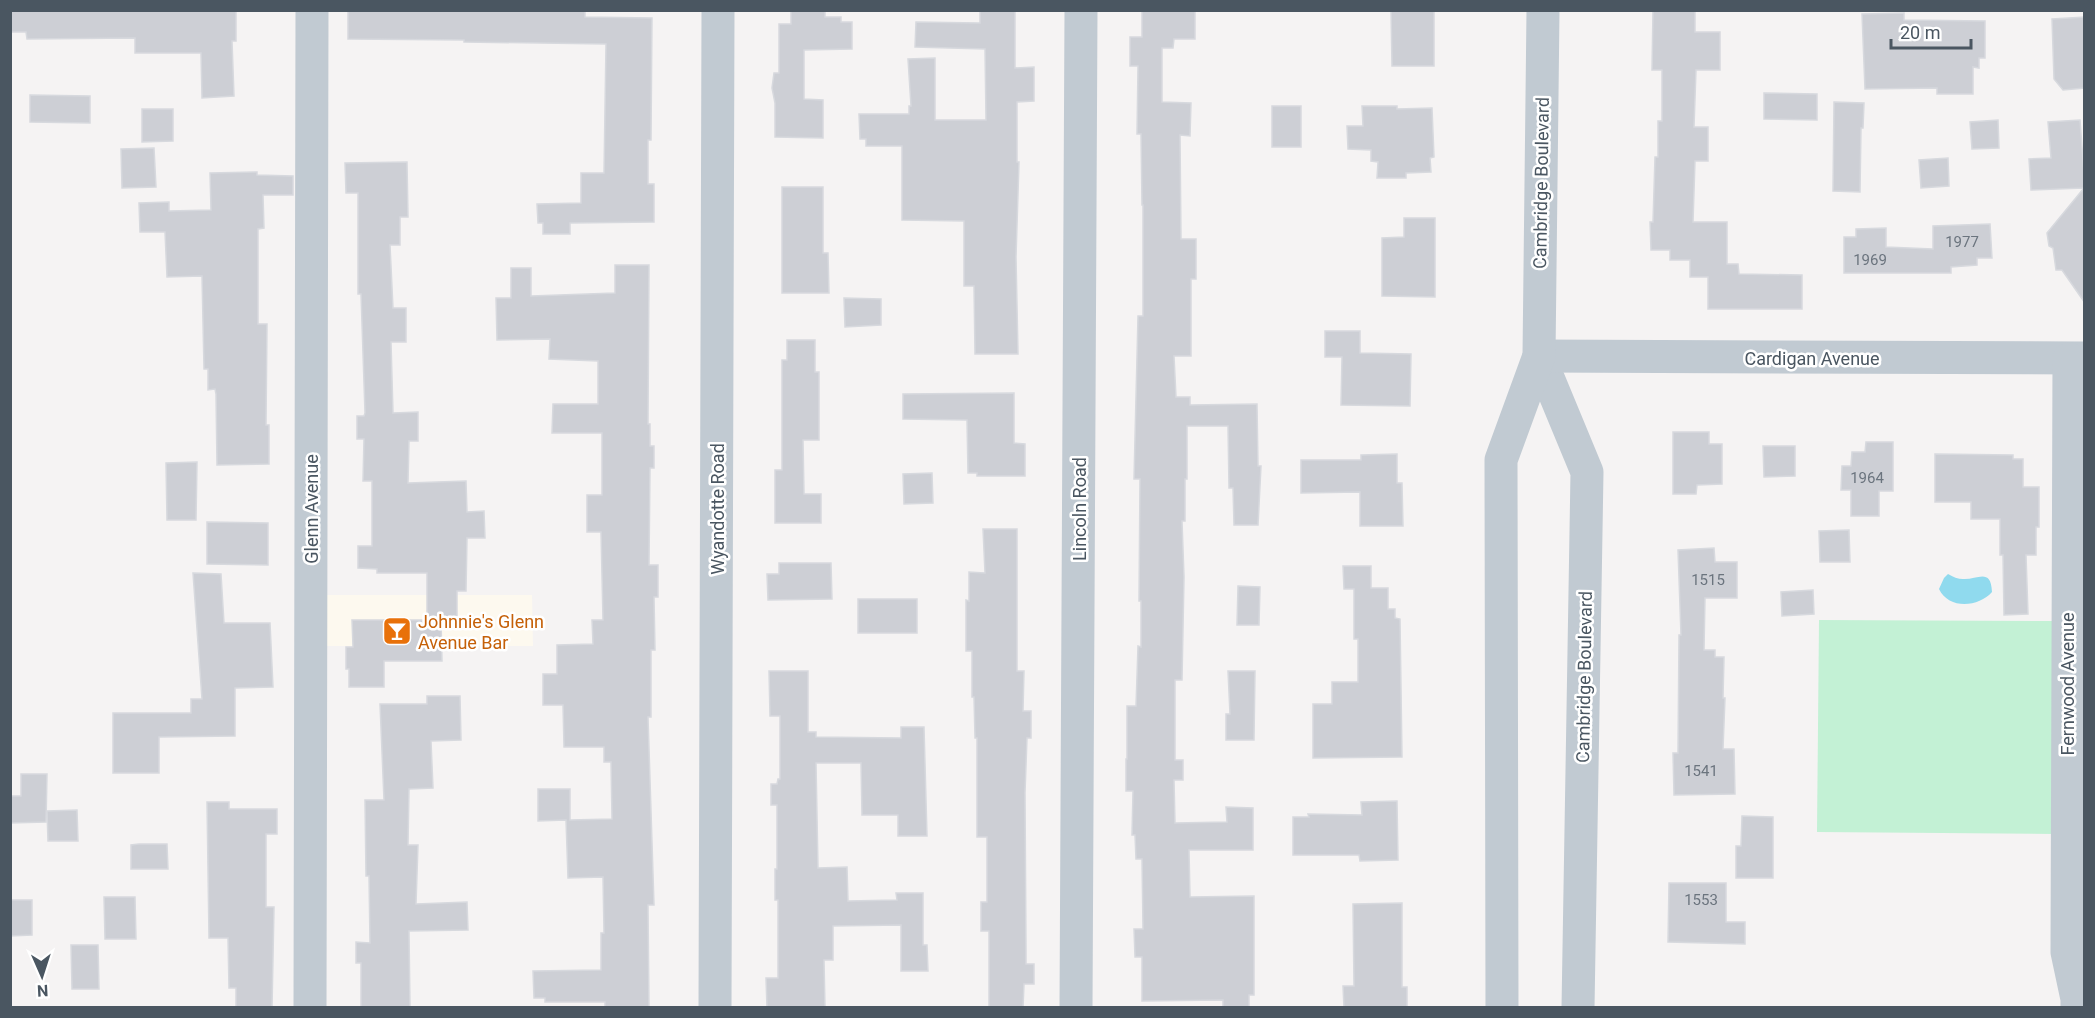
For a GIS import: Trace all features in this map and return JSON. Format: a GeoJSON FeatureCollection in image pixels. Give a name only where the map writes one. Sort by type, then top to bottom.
{"type":"FeatureCollection","features":[{"type":"Feature","properties":{"kind":"street","name":"Glenn Avenue"},"geometry":{"type":"LineString","coordinates":[[310,1008],[312,10]]}},
{"type":"Feature","properties":{"kind":"street","name":"Wyandotte Road"},"geometry":{"type":"LineString","coordinates":[[715,1008],[718,10]]}},
{"type":"Feature","properties":{"kind":"street","name":"Lincoln Road"},"geometry":{"type":"LineString","coordinates":[[1076,1008],[1081,10]]}},
{"type":"Feature","properties":{"kind":"street","name":"Cambridge Boulevard"},"geometry":{"type":"LineString","coordinates":[[1503,1008],[1501,460],[1539,356],[1543,10]]}},
{"type":"Feature","properties":{"kind":"street","name":"Cambridge Boulevard"},"geometry":{"type":"LineString","coordinates":[[1539,356],[1587,472],[1578,1008]]}},
{"type":"Feature","properties":{"kind":"street","name":"Cardigan Avenue"},"geometry":{"type":"LineString","coordinates":[[1539,356],[2077,358]]}},
{"type":"Feature","properties":{"kind":"street","name":"Fernwood Avenue"},"geometry":{"type":"LineString","coordinates":[[2077,358],[2067,952],[2077,1008]]}},
{"type":"Feature","properties":{"kind":"shaded area"},"geometry":{"type":"Polygon","coordinates":[[[317,595],[532,595],[533,646],[314,646],[317,595]]]}},
{"type":"Feature","properties":{"kind":"green space"},"geometry":{"type":"Polygon","coordinates":[[[1819,620],[2055,621],[2054,834],[1817,832],[1819,620]]]}},
{"type":"Feature","properties":{"kind":"water"},"geometry":{"type":"Polygon","coordinates":[[[1948,574],[1961,579],[1986,577],[1991,584],[1992,592],[1980,601],[1957,603],[1944,596],[1939,589],[1948,574]]]}},
{"type":"Feature","properties":{"kind":"building"},"geometry":{"type":"Polygon","coordinates":[[[10,10],[236,10],[236,41],[232,41],[234,96],[202,98],[201,53],[135,53],[135,38],[27,39],[26,32],[10,32],[10,10]]]}},
{"type":"Feature","properties":{"kind":"building"},"geometry":{"type":"Polygon","coordinates":[[[348,10],[585,10],[585,17],[652,18],[651,140],[648,140],[648,184],[654,184],[654,222],[570,223],[570,234],[543,234],[543,223],[538,223],[537,204],[581,203],[581,173],[604,173],[606,44],[348,39],[348,10]]]}},
{"type":"Feature","properties":{"kind":"building"},"geometry":{"type":"Polygon","coordinates":[[[791,10],[825,10],[825,17],[841,17],[841,22],[852,22],[852,49],[804,50],[804,99],[823,100],[823,138],[775,137],[775,103],[772,88],[774,73],[779,73],[779,24],[791,24],[791,10]]]}},
{"type":"Feature","properties":{"kind":"building"},"geometry":{"type":"Polygon","coordinates":[[[980,10],[1015,10],[1015,68],[1034,67],[1034,101],[1017,102],[1018,354],[975,354],[974,286],[964,286],[964,221],[902,220],[902,146],[866,146],[866,139],[860,139],[859,114],[909,114],[909,106],[911,106],[908,59],[935,58],[935,120],[986,120],[985,49],[915,47],[916,22],[980,23],[980,10]]]}},
{"type":"Feature","properties":{"kind":"building"},"geometry":{"type":"Polygon","coordinates":[[[1142,10],[1195,10],[1195,39],[1174,39],[1173,48],[1162,48],[1162,102],[1191,103],[1190,136],[1180,135],[1181,239],[1196,239],[1196,279],[1191,279],[1191,356],[1174,356],[1176,397],[1190,397],[1190,405],[1257,404],[1258,466],[1261,466],[1258,525],[1234,525],[1233,488],[1229,488],[1228,426],[1187,426],[1185,521],[1182,521],[1184,577],[1182,680],[1175,680],[1175,760],[1183,760],[1183,780],[1174,780],[1175,823],[1227,822],[1226,807],[1253,808],[1253,850],[1189,850],[1190,897],[1254,896],[1254,995],[1249,995],[1249,1008],[1223,1008],[1223,1000],[1142,1001],[1142,957],[1135,957],[1134,929],[1143,929],[1142,859],[1136,859],[1135,835],[1132,835],[1133,791],[1126,791],[1126,759],[1127,706],[1136,706],[1138,646],[1141,647],[1140,479],[1134,479],[1138,316],[1143,316],[1143,205],[1141,134],[1137,134],[1138,66],[1130,66],[1130,37],[1142,37],[1142,10]]]}},
{"type":"Feature","properties":{"kind":"building"},"geometry":{"type":"Polygon","coordinates":[[[1391,10],[1434,10],[1434,66],[1392,66],[1391,10]]]}},
{"type":"Feature","properties":{"kind":"building"},"geometry":{"type":"Polygon","coordinates":[[[1653,10],[1695,10],[1695,32],[1720,32],[1720,70],[1696,70],[1694,127],[1708,127],[1708,161],[1695,161],[1693,222],[1727,222],[1727,264],[1738,264],[1739,274],[1802,275],[1802,309],[1708,309],[1708,277],[1690,277],[1690,260],[1670,260],[1670,250],[1651,250],[1650,222],[1653,222],[1658,121],[1662,121],[1662,70],[1652,70],[1653,10]]]}},
{"type":"Feature","properties":{"kind":"building"},"geometry":{"type":"Polygon","coordinates":[[[1904,13],[1904,20],[1985,21],[1985,58],[1979,58],[1979,68],[1973,67],[1973,94],[1937,94],[1937,88],[1865,89],[1862,14],[1904,13]]]}},
{"type":"Feature","properties":{"kind":"building"},"geometry":{"type":"Polygon","coordinates":[[[2085,17],[2085,88],[2063,90],[2054,79],[2052,19],[2085,17]]]}},
{"type":"Feature","properties":{"kind":"building"},"geometry":{"type":"Polygon","coordinates":[[[1764,93],[1817,94],[1817,120],[1764,119],[1764,93]]]}},
{"type":"Feature","properties":{"kind":"building"},"geometry":{"type":"Polygon","coordinates":[[[30,95],[90,96],[90,123],[30,122],[30,95]]]}},
{"type":"Feature","properties":{"kind":"building"},"geometry":{"type":"Polygon","coordinates":[[[1834,102],[1864,103],[1863,128],[1861,128],[1860,192],[1833,191],[1834,102]]]}},
{"type":"Feature","properties":{"kind":"building"},"geometry":{"type":"Polygon","coordinates":[[[1272,106],[1301,106],[1301,147],[1272,147],[1272,106]]]}},
{"type":"Feature","properties":{"kind":"building"},"geometry":{"type":"Polygon","coordinates":[[[1362,106],[1397,106],[1397,109],[1432,108],[1434,157],[1430,158],[1431,172],[1406,173],[1406,178],[1377,178],[1378,162],[1371,161],[1371,150],[1348,149],[1347,126],[1363,126],[1362,106]]]}},
{"type":"Feature","properties":{"kind":"building"},"geometry":{"type":"Polygon","coordinates":[[[142,109],[173,109],[173,141],[142,142],[142,109]]]}},
{"type":"Feature","properties":{"kind":"building"},"geometry":{"type":"Polygon","coordinates":[[[1998,120],[1999,148],[1972,149],[1970,122],[1998,120]]]}},
{"type":"Feature","properties":{"kind":"building"},"geometry":{"type":"Polygon","coordinates":[[[2080,120],[2085,187],[2085,303],[2062,270],[2056,270],[2053,248],[2049,246],[2047,233],[2084,188],[2031,190],[2029,159],[2051,158],[2048,122],[2080,120]]]}},
{"type":"Feature","properties":{"kind":"building"},"geometry":{"type":"Polygon","coordinates":[[[154,148],[156,187],[122,188],[121,149],[154,148]]]}},
{"type":"Feature","properties":{"kind":"building"},"geometry":{"type":"Polygon","coordinates":[[[1948,158],[1949,186],[1921,188],[1919,160],[1948,158]]]}},
{"type":"Feature","properties":{"kind":"building"},"geometry":{"type":"Polygon","coordinates":[[[407,162],[408,217],[400,217],[400,245],[390,245],[393,308],[406,308],[406,342],[391,342],[393,413],[418,412],[418,441],[409,441],[408,483],[466,481],[467,512],[484,511],[485,538],[467,538],[466,591],[457,591],[457,620],[427,619],[427,573],[377,573],[377,569],[358,568],[358,546],[372,546],[372,481],[363,481],[364,439],[357,439],[357,416],[364,416],[365,413],[361,294],[358,294],[358,193],[346,193],[345,163],[407,162]]]}},
{"type":"Feature","properties":{"kind":"building"},"geometry":{"type":"Polygon","coordinates":[[[257,172],[257,175],[293,176],[293,195],[263,195],[264,228],[258,229],[258,324],[267,324],[266,425],[269,425],[269,464],[217,465],[216,394],[215,389],[208,390],[208,369],[204,369],[202,276],[167,277],[165,232],[140,232],[139,203],[169,202],[169,211],[211,210],[210,173],[257,172]]]}},
{"type":"Feature","properties":{"kind":"building"},"geometry":{"type":"Polygon","coordinates":[[[782,187],[823,187],[823,253],[828,253],[829,293],[782,293],[782,187]]]}},
{"type":"Feature","properties":{"kind":"building"},"geometry":{"type":"Polygon","coordinates":[[[1404,218],[1435,218],[1435,297],[1382,296],[1382,238],[1404,237],[1404,218]]]}},
{"type":"Feature","properties":{"kind":"building"},"geometry":{"type":"Polygon","coordinates":[[[1990,224],[1992,258],[1977,258],[1977,265],[1951,267],[1951,273],[1844,273],[1844,237],[1856,237],[1856,229],[1886,228],[1886,247],[1933,249],[1933,226],[1990,224]]]}},
{"type":"Feature","properties":{"kind":"building"},"geometry":{"type":"Polygon","coordinates":[[[615,265],[649,265],[648,424],[650,424],[650,446],[654,446],[654,468],[650,468],[649,565],[658,565],[658,597],[654,597],[655,650],[651,650],[651,717],[648,717],[654,905],[648,905],[649,1008],[605,1008],[605,1002],[545,1002],[545,998],[534,998],[533,971],[601,970],[601,933],[604,933],[603,877],[568,878],[566,820],[538,821],[538,789],[570,789],[570,820],[612,819],[611,762],[604,762],[604,747],[564,747],[563,705],[543,705],[543,674],[557,674],[557,645],[593,644],[592,620],[603,620],[601,532],[587,532],[587,495],[602,495],[602,433],[552,433],[553,404],[598,404],[598,361],[549,359],[550,339],[497,340],[496,298],[511,298],[511,268],[531,268],[531,296],[615,293],[615,265]]]}},
{"type":"Feature","properties":{"kind":"building"},"geometry":{"type":"Polygon","coordinates":[[[844,298],[881,299],[881,325],[845,327],[844,298]]]}},
{"type":"Feature","properties":{"kind":"building"},"geometry":{"type":"Polygon","coordinates":[[[1325,331],[1360,331],[1360,353],[1411,354],[1410,406],[1341,405],[1342,357],[1325,357],[1325,331]]]}},
{"type":"Feature","properties":{"kind":"building"},"geometry":{"type":"Polygon","coordinates":[[[787,340],[815,340],[815,372],[819,372],[819,440],[803,440],[804,494],[821,494],[821,523],[775,523],[775,470],[782,470],[782,360],[787,360],[787,340]]]}},
{"type":"Feature","properties":{"kind":"building"},"geometry":{"type":"Polygon","coordinates":[[[1014,393],[1014,443],[1025,444],[1025,476],[977,476],[977,473],[968,473],[967,420],[903,419],[903,394],[1014,393]]]}},
{"type":"Feature","properties":{"kind":"building"},"geometry":{"type":"Polygon","coordinates":[[[1673,432],[1709,432],[1709,444],[1722,444],[1722,484],[1697,485],[1696,494],[1673,494],[1673,432]]]}},
{"type":"Feature","properties":{"kind":"building"},"geometry":{"type":"Polygon","coordinates":[[[1866,442],[1893,442],[1893,491],[1879,491],[1879,516],[1851,516],[1851,490],[1841,490],[1842,466],[1851,466],[1852,452],[1865,452],[1866,442]]]}},
{"type":"Feature","properties":{"kind":"building"},"geometry":{"type":"Polygon","coordinates":[[[1763,446],[1795,446],[1795,476],[1764,477],[1763,446]]]}},
{"type":"Feature","properties":{"kind":"building"},"geometry":{"type":"Polygon","coordinates":[[[1397,454],[1397,483],[1402,483],[1403,526],[1360,526],[1360,492],[1301,493],[1301,460],[1361,460],[1361,455],[1397,454]]]}},
{"type":"Feature","properties":{"kind":"building"},"geometry":{"type":"Polygon","coordinates":[[[1935,454],[2013,455],[2013,459],[2023,459],[2023,487],[2039,487],[2036,555],[2026,555],[2028,614],[2004,615],[2000,519],[1971,519],[1971,502],[1935,502],[1935,454]]]}},
{"type":"Feature","properties":{"kind":"building"},"geometry":{"type":"Polygon","coordinates":[[[197,462],[196,520],[167,520],[166,463],[197,462]]]}},
{"type":"Feature","properties":{"kind":"building"},"geometry":{"type":"Polygon","coordinates":[[[932,473],[933,503],[904,504],[903,474],[932,473]]]}},
{"type":"Feature","properties":{"kind":"building"},"geometry":{"type":"Polygon","coordinates":[[[207,522],[268,523],[268,565],[207,564],[207,522]]]}},
{"type":"Feature","properties":{"kind":"building"},"geometry":{"type":"Polygon","coordinates":[[[983,529],[1017,529],[1017,671],[1024,671],[1023,711],[1031,711],[1031,738],[1027,738],[1025,793],[1026,964],[1034,964],[1034,984],[1024,984],[1023,1008],[989,1008],[989,931],[981,931],[981,902],[987,902],[987,837],[977,837],[977,738],[975,738],[974,697],[972,697],[972,651],[966,651],[966,600],[969,601],[969,572],[985,573],[983,529]]]}},
{"type":"Feature","properties":{"kind":"building"},"geometry":{"type":"Polygon","coordinates":[[[1849,530],[1850,562],[1820,562],[1819,531],[1849,530]]]}},
{"type":"Feature","properties":{"kind":"building"},"geometry":{"type":"Polygon","coordinates":[[[1714,548],[1715,562],[1737,562],[1737,598],[1705,598],[1704,650],[1715,650],[1715,657],[1724,657],[1723,749],[1734,749],[1735,794],[1674,795],[1673,753],[1678,753],[1679,635],[1681,635],[1678,550],[1714,548]]]}},
{"type":"Feature","properties":{"kind":"building"},"geometry":{"type":"Polygon","coordinates":[[[779,563],[831,563],[832,599],[768,600],[767,574],[779,574],[779,563]]]}},
{"type":"Feature","properties":{"kind":"building"},"geometry":{"type":"Polygon","coordinates":[[[1343,566],[1371,566],[1371,588],[1388,588],[1388,609],[1395,609],[1395,618],[1400,619],[1402,757],[1313,758],[1313,704],[1332,704],[1332,682],[1358,682],[1358,639],[1354,639],[1354,589],[1344,589],[1343,566]]]}},
{"type":"Feature","properties":{"kind":"building"},"geometry":{"type":"Polygon","coordinates":[[[193,573],[221,574],[224,623],[270,623],[273,687],[235,688],[235,736],[159,737],[159,773],[113,773],[113,713],[191,713],[191,699],[202,699],[193,573]]]}},
{"type":"Feature","properties":{"kind":"building"},"geometry":{"type":"Polygon","coordinates":[[[1238,586],[1260,587],[1259,625],[1237,625],[1238,586]]]}},
{"type":"Feature","properties":{"kind":"building"},"geometry":{"type":"Polygon","coordinates":[[[1813,590],[1814,614],[1782,616],[1781,592],[1813,590]]]}},
{"type":"Feature","properties":{"kind":"building"},"geometry":{"type":"Polygon","coordinates":[[[858,599],[917,599],[917,633],[858,633],[858,599]]]}},
{"type":"Feature","properties":{"kind":"building"},"geometry":{"type":"Polygon","coordinates":[[[352,620],[441,620],[442,661],[384,661],[384,687],[349,687],[346,647],[353,647],[352,620]]]}},
{"type":"Feature","properties":{"kind":"building"},"geometry":{"type":"Polygon","coordinates":[[[769,671],[808,671],[808,732],[816,732],[816,737],[901,738],[901,727],[924,727],[927,836],[898,836],[898,815],[862,815],[861,763],[816,763],[818,868],[847,867],[848,901],[897,900],[896,893],[923,893],[923,945],[927,945],[928,971],[901,971],[901,925],[833,926],[833,960],[824,960],[825,1008],[767,1008],[766,978],[778,978],[778,900],[775,900],[777,805],[771,805],[771,784],[777,784],[780,779],[780,716],[770,716],[769,671]]]}},
{"type":"Feature","properties":{"kind":"building"},"geometry":{"type":"Polygon","coordinates":[[[1228,671],[1255,671],[1254,740],[1226,740],[1226,714],[1230,714],[1228,671]]]}},
{"type":"Feature","properties":{"kind":"building"},"geometry":{"type":"Polygon","coordinates":[[[427,696],[460,696],[461,740],[431,741],[433,788],[409,789],[408,845],[418,845],[416,904],[467,902],[468,930],[409,931],[410,1008],[361,1008],[361,963],[356,963],[356,942],[370,943],[365,800],[384,800],[380,704],[427,704],[427,696]]]}},
{"type":"Feature","properties":{"kind":"building"},"geometry":{"type":"Polygon","coordinates":[[[21,774],[47,774],[46,822],[10,823],[10,796],[21,796],[21,774]]]}},
{"type":"Feature","properties":{"kind":"building"},"geometry":{"type":"Polygon","coordinates":[[[1397,801],[1398,860],[1360,861],[1359,855],[1293,855],[1293,817],[1309,817],[1308,814],[1362,815],[1361,802],[1397,801]]]}},
{"type":"Feature","properties":{"kind":"building"},"geometry":{"type":"Polygon","coordinates":[[[207,802],[229,802],[229,809],[277,809],[277,834],[266,834],[266,907],[274,907],[272,1008],[236,1008],[236,988],[229,988],[228,938],[209,938],[207,802]]]}},
{"type":"Feature","properties":{"kind":"building"},"geometry":{"type":"Polygon","coordinates":[[[77,810],[78,841],[48,841],[47,811],[77,810]]]}},
{"type":"Feature","properties":{"kind":"building"},"geometry":{"type":"Polygon","coordinates":[[[1742,816],[1773,817],[1773,878],[1736,878],[1736,846],[1741,846],[1742,816]]]}},
{"type":"Feature","properties":{"kind":"building"},"geometry":{"type":"Polygon","coordinates":[[[167,844],[168,869],[131,869],[131,845],[167,844]]]}},
{"type":"Feature","properties":{"kind":"building"},"geometry":{"type":"Polygon","coordinates":[[[1669,883],[1726,883],[1726,922],[1745,922],[1745,944],[1668,942],[1669,883]]]}},
{"type":"Feature","properties":{"kind":"building"},"geometry":{"type":"Polygon","coordinates":[[[104,897],[135,897],[136,939],[105,939],[104,897]]]}},
{"type":"Feature","properties":{"kind":"building"},"geometry":{"type":"Polygon","coordinates":[[[10,900],[32,900],[32,935],[10,936],[10,900]]]}},
{"type":"Feature","properties":{"kind":"building"},"geometry":{"type":"Polygon","coordinates":[[[1402,903],[1402,987],[1407,987],[1407,1008],[1344,1008],[1343,986],[1354,986],[1353,904],[1402,903]]]}},
{"type":"Feature","properties":{"kind":"building"},"geometry":{"type":"Polygon","coordinates":[[[71,945],[98,945],[99,989],[72,989],[71,945]]]}},
{"type":"Feature","properties":{"kind":"place","name":"Johnnie's Glenn Avenue Bar"},"geometry":{"type":"Point","coordinates":[397,631]}}]}
